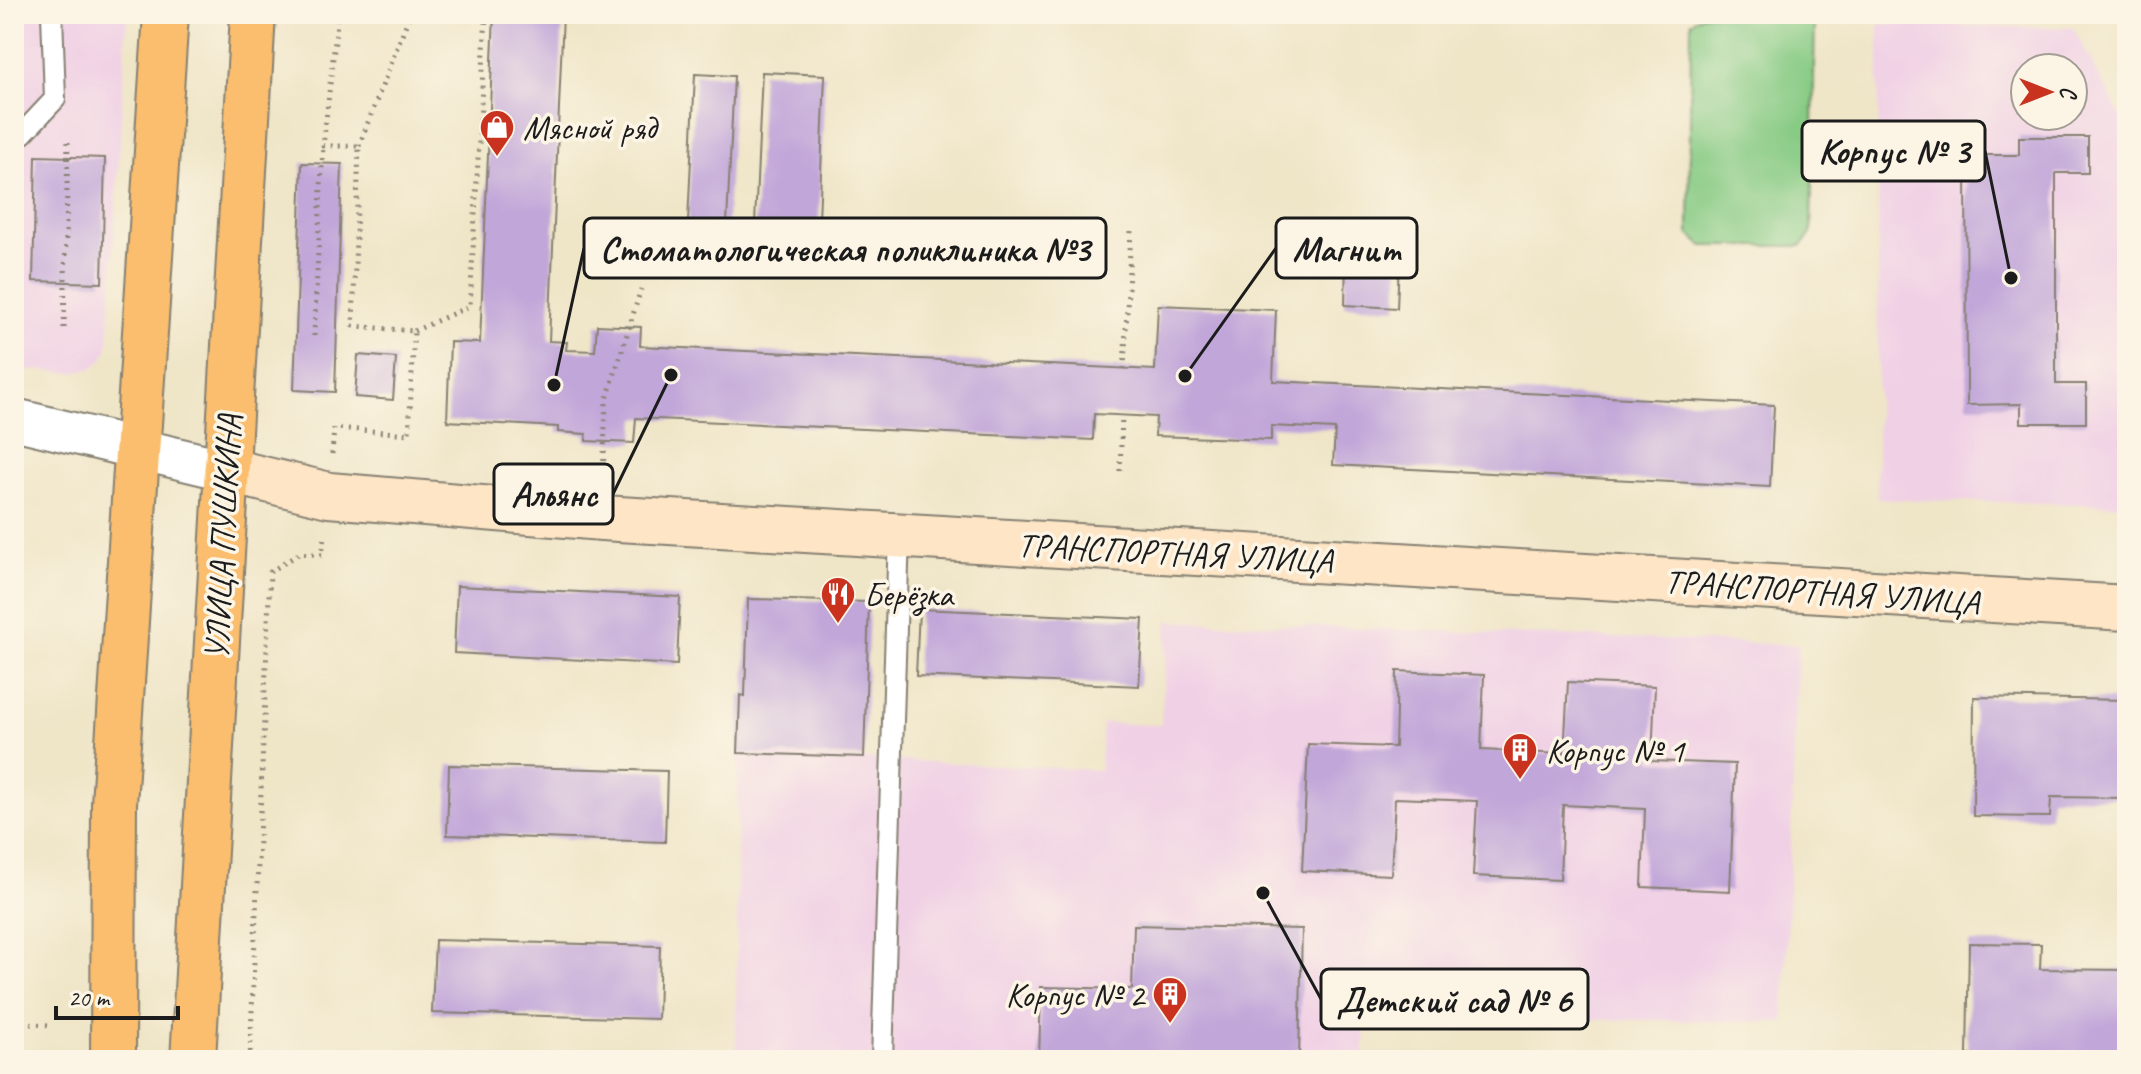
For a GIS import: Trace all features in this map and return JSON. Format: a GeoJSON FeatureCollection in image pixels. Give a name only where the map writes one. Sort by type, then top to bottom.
{"type":"FeatureCollection","features":[{"type":"Feature","properties":{"kind":"main road"},"geometry":{"type":"LineString","coordinates":[[113,1060],[114,804],[166,14]]}},
{"type":"Feature","properties":{"kind":"main road","name":"УЛИЦА ПУШКИНА"},"geometry":{"type":"LineString","coordinates":[[193,1060],[253,14]]}},
{"type":"Feature","properties":{"kind":"street"},"geometry":{"type":"LineString","coordinates":[[14,419],[226,470]]}},
{"type":"Feature","properties":{"kind":"street","name":"ТРАНСПОРТНАЯ УЛИЦА"},"geometry":{"type":"LineString","coordinates":[[226,470],[329,495],[602,518],[2127,608]]}},
{"type":"Feature","properties":{"kind":"lane"},"geometry":{"type":"LineString","coordinates":[[14,133],[23,133],[55,99],[52,14]]}},
{"type":"Feature","properties":{"kind":"lane"},"geometry":{"type":"LineString","coordinates":[[882,1060],[899,535]]}},
{"type":"Feature","properties":{"kind":"path"},"geometry":{"type":"LineString","coordinates":[[359,146],[410,14]]}},
{"type":"Feature","properties":{"kind":"path"},"geometry":{"type":"LineString","coordinates":[[414,331],[470,306],[486,14]]}},
{"type":"Feature","properties":{"kind":"path"},"geometry":{"type":"LineString","coordinates":[[64,328],[68,140]]}},
{"type":"Feature","properties":{"kind":"path"},"geometry":{"type":"LineString","coordinates":[[314,336],[323,146]]}},
{"type":"Feature","properties":{"kind":"path"},"geometry":{"type":"LineString","coordinates":[[1124,369],[1131,231]]}},
{"type":"Feature","properties":{"kind":"path"},"geometry":{"type":"LineString","coordinates":[[602,518],[606,402],[641,289]]}},
{"type":"Feature","properties":{"kind":"path"},"geometry":{"type":"LineString","coordinates":[[1120,471],[1122,415]]}},
{"type":"Feature","properties":{"kind":"path"},"geometry":{"type":"LineString","coordinates":[[14,1023],[50,1025]]}},
{"type":"Feature","properties":{"kind":"shaded area"},"geometry":{"type":"Polygon","coordinates":[[[14,14],[127,14],[108,347],[103,359],[92,368],[75,373],[14,369],[14,14]]]}},
{"type":"Feature","properties":{"kind":"shaded area"},"geometry":{"type":"Polygon","coordinates":[[[1879,24],[2073,28],[2086,52],[2009,52],[2009,132],[2089,132],[2089,57],[2127,127],[2127,505],[1877,499],[1879,24]]]}},
{"type":"Feature","properties":{"kind":"shaded area"},"geometry":{"type":"Polygon","coordinates":[[[1168,621],[1798,645],[1784,1022],[1366,1016],[1363,1060],[736,1060],[738,753],[1100,770],[1102,723],[1161,725],[1168,621]]]}},
{"type":"Feature","properties":{"kind":"green space"},"geometry":{"type":"Polygon","coordinates":[[[1704,14],[1806,14],[1815,22],[1811,234],[1801,246],[1703,246],[1689,234],[1691,22],[1704,14]]]}},
{"type":"Feature","properties":{"kind":"building"},"geometry":{"type":"Polygon","coordinates":[[[494,14],[563,14],[549,341],[567,342],[566,350],[595,351],[597,325],[641,327],[640,346],[1155,370],[1158,305],[1276,310],[1273,381],[1774,405],[1770,487],[1333,465],[1335,429],[1271,426],[1271,440],[1155,436],[1156,417],[1094,414],[1093,440],[636,418],[634,443],[586,441],[586,434],[558,432],[558,427],[447,421],[450,342],[480,343],[494,14]]]}},
{"type":"Feature","properties":{"kind":"building"},"geometry":{"type":"Polygon","coordinates":[[[762,72],[825,75],[817,269],[753,267],[762,72]]]}},
{"type":"Feature","properties":{"kind":"building"},"geometry":{"type":"Polygon","coordinates":[[[695,74],[734,76],[725,266],[686,264],[695,74]]]}},
{"type":"Feature","properties":{"kind":"building"},"geometry":{"type":"Polygon","coordinates":[[[2019,137],[2088,137],[2088,173],[2056,173],[2056,384],[2086,384],[2086,423],[2021,423],[2021,404],[1967,405],[1966,155],[2019,155],[2019,137]]]}},
{"type":"Feature","properties":{"kind":"building"},"geometry":{"type":"Polygon","coordinates":[[[36,156],[105,158],[102,283],[33,281],[36,156]]]}},
{"type":"Feature","properties":{"kind":"building"},"geometry":{"type":"Polygon","coordinates":[[[302,163],[342,164],[335,392],[294,390],[302,163]]]}},
{"type":"Feature","properties":{"kind":"building"},"geometry":{"type":"Polygon","coordinates":[[[1346,259],[1399,261],[1397,308],[1345,305],[1346,259]]]}},
{"type":"Feature","properties":{"kind":"building"},"geometry":{"type":"Polygon","coordinates":[[[358,355],[396,358],[393,400],[355,397],[358,355]]]}},
{"type":"Feature","properties":{"kind":"building"},"geometry":{"type":"Polygon","coordinates":[[[457,586],[680,597],[677,665],[454,653],[457,586]]]}},
{"type":"Feature","properties":{"kind":"building"},"geometry":{"type":"Polygon","coordinates":[[[748,599],[869,602],[864,757],[738,753],[740,695],[745,696],[748,599]]]}},
{"type":"Feature","properties":{"kind":"building"},"geometry":{"type":"Polygon","coordinates":[[[919,609],[1143,619],[1139,686],[916,676],[919,609]]]}},
{"type":"Feature","properties":{"kind":"building","name":"Корпус № 1"},"geometry":{"type":"Polygon","coordinates":[[[1397,671],[1484,675],[1481,750],[1564,754],[1568,682],[1655,686],[1652,761],[1735,764],[1730,891],[1642,887],[1645,809],[1563,805],[1560,880],[1473,876],[1477,801],[1395,798],[1391,875],[1302,871],[1308,744],[1395,747],[1397,671]]]}},
{"type":"Feature","properties":{"kind":"building"},"geometry":{"type":"Polygon","coordinates":[[[1974,697],[2127,700],[2127,798],[2051,797],[2050,817],[1973,816],[1974,697]]]}},
{"type":"Feature","properties":{"kind":"building"},"geometry":{"type":"Polygon","coordinates":[[[449,765],[667,771],[665,842],[447,835],[449,765]]]}},
{"type":"Feature","properties":{"kind":"building"},"geometry":{"type":"Polygon","coordinates":[[[2122,871],[2127,871],[2127,897],[2122,896],[2122,871]]]}},
{"type":"Feature","properties":{"kind":"building","name":"Корпус № 2"},"geometry":{"type":"Polygon","coordinates":[[[1134,925],[1302,929],[1299,1060],[1039,1060],[1041,987],[1132,989],[1134,925]]]}},
{"type":"Feature","properties":{"kind":"building"},"geometry":{"type":"Polygon","coordinates":[[[435,940],[660,946],[658,1019],[432,1013],[435,940]]]}},
{"type":"Feature","properties":{"kind":"building"},"geometry":{"type":"Polygon","coordinates":[[[1969,943],[2041,944],[2040,969],[2127,970],[2127,1058],[1967,1055],[1969,943]]]}},
{"type":"Feature","properties":{"kind":"place","name":"Мясной ряд"},"geometry":{"type":"Point","coordinates":[497,158]}},
{"type":"Feature","properties":{"kind":"place","name":"Корпус № 3"},"geometry":{"type":"Point","coordinates":[2011,278]}},
{"type":"Feature","properties":{"kind":"place","name":"Альянс"},"geometry":{"type":"Point","coordinates":[671,375]}},
{"type":"Feature","properties":{"kind":"place","name":"Магнит"},"geometry":{"type":"Point","coordinates":[1185,376]}},
{"type":"Feature","properties":{"kind":"place","name":"Стоматологическая поликлиника №3"},"geometry":{"type":"Point","coordinates":[554,385]}},
{"type":"Feature","properties":{"kind":"place","name":"Берёзка"},"geometry":{"type":"Point","coordinates":[838,625]}},
{"type":"Feature","properties":{"kind":"place","name":"Корпус № 1"},"geometry":{"type":"Point","coordinates":[1520,781]}},
{"type":"Feature","properties":{"kind":"place","name":"Детский сад № 6"},"geometry":{"type":"Point","coordinates":[1263,893]}},
{"type":"Feature","properties":{"kind":"place","name":"Корпус № 2"},"geometry":{"type":"Point","coordinates":[1170,1025]}}]}
